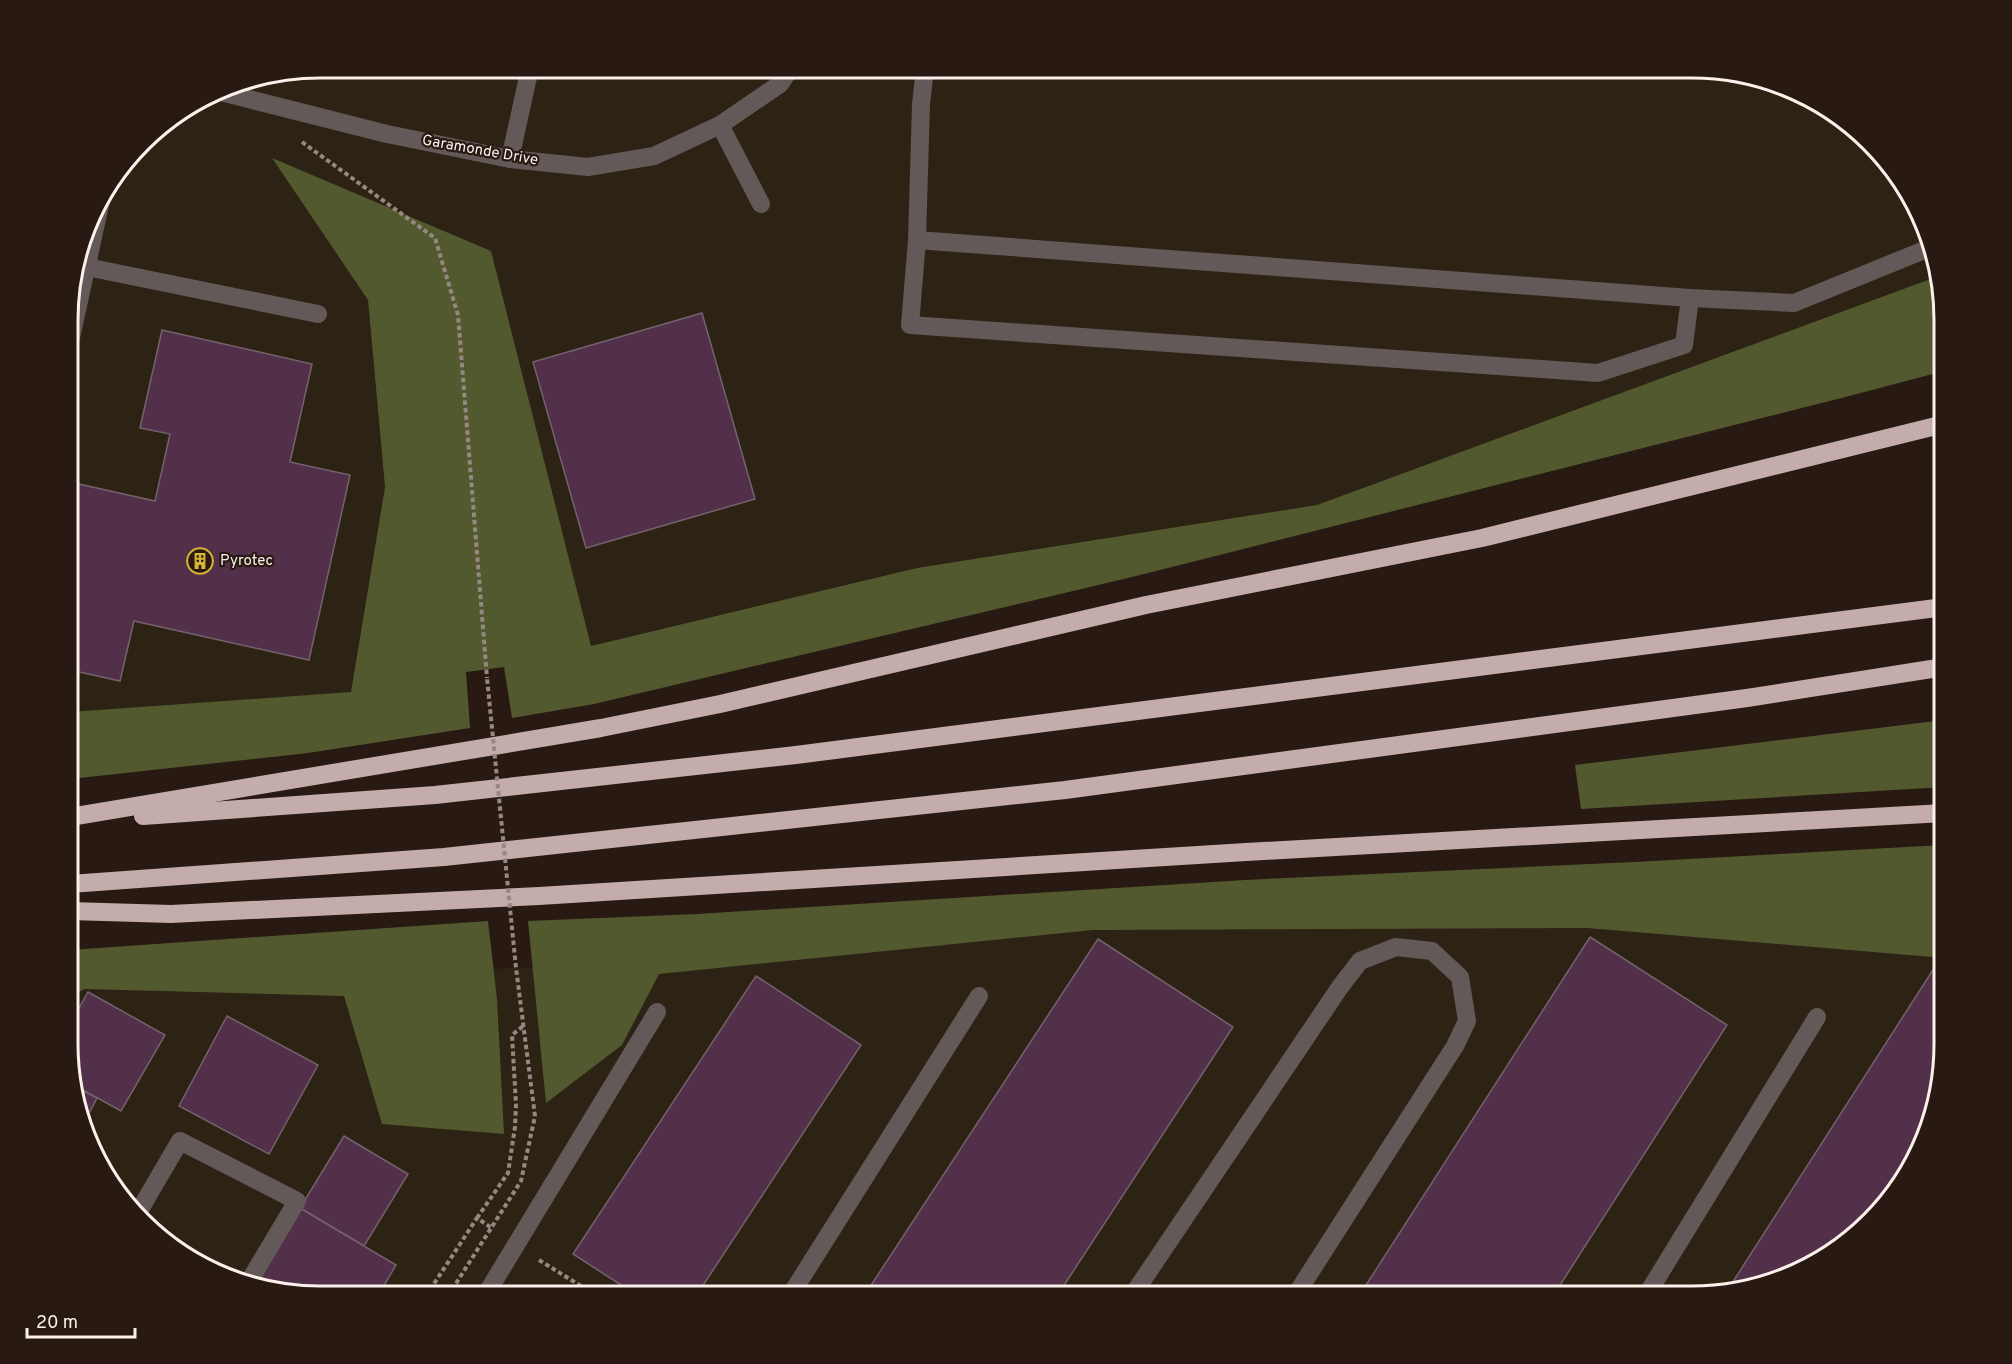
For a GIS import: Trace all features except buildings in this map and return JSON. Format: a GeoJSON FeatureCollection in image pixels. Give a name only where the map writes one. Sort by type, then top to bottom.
{"type":"FeatureCollection","features":[{"type":"Feature","properties":{"kind":"highway"},"geometry":{"type":"LineString","coordinates":[[78,818],[601,729],[720,704],[1146,605],[1482,538],[1934,426]]}},
{"type":"Feature","properties":{"kind":"highway"},"geometry":{"type":"LineString","coordinates":[[78,818],[435,795],[773,758],[1934,608]]}},
{"type":"Feature","properties":{"kind":"highway"},"geometry":{"type":"LineString","coordinates":[[78,883],[444,857],[1065,790],[1747,698],[1934,669]]}},
{"type":"Feature","properties":{"kind":"highway"},"geometry":{"type":"LineString","coordinates":[[78,911],[171,914],[539,896],[1934,814]]}},
{"type":"Feature","properties":{"kind":"street"},"geometry":{"type":"LineString","coordinates":[[510,159],[528,78]]}},
{"type":"Feature","properties":{"kind":"street","name":"Garamonde Drive"},"geometry":{"type":"LineString","coordinates":[[231,95],[387,134],[510,159],[588,167],[654,156],[720,125],[780,84],[784,78]]}},
{"type":"Feature","properties":{"kind":"street"},"geometry":{"type":"LineString","coordinates":[[924,78],[917,240],[909,325],[1598,373],[1684,345],[1690,298]]}},
{"type":"Feature","properties":{"kind":"street"},"geometry":{"type":"LineString","coordinates":[[720,125],[761,204]]}},
{"type":"Feature","properties":{"kind":"street"},"geometry":{"type":"LineString","coordinates":[[79,302],[94,232]]}},
{"type":"Feature","properties":{"kind":"street"},"geometry":{"type":"LineString","coordinates":[[917,240],[1690,298],[1794,303],[1924,250]]}},
{"type":"Feature","properties":{"kind":"street"},"geometry":{"type":"LineString","coordinates":[[87,267],[318,314]]}},
{"type":"Feature","properties":{"kind":"street"},"geometry":{"type":"LineString","coordinates":[[1139,1286],[1340,987],[1360,961],[1396,947],[1432,951],[1460,977],[1467,1021],[1455,1046],[1301,1286]]}},
{"type":"Feature","properties":{"kind":"street"},"geometry":{"type":"LineString","coordinates":[[796,1286],[979,996]]}},
{"type":"Feature","properties":{"kind":"street"},"geometry":{"type":"LineString","coordinates":[[491,1286],[657,1012]]}},
{"type":"Feature","properties":{"kind":"street"},"geometry":{"type":"LineString","coordinates":[[1652,1286],[1817,1017]]}},
{"type":"Feature","properties":{"kind":"street"},"geometry":{"type":"LineString","coordinates":[[141,1207],[180,1141],[297,1201],[252,1276]]}},
{"type":"Feature","properties":{"kind":"path"},"geometry":{"type":"LineString","coordinates":[[294,111],[290,134],[435,238],[458,315],[487,678],[523,1026],[535,1116],[522,1180],[454,1286]]}},
{"type":"Feature","properties":{"kind":"path"},"geometry":{"type":"LineString","coordinates":[[477,1218],[508,1173],[516,1105],[512,1035],[523,1026]]}},
{"type":"Feature","properties":{"kind":"shaded area"},"geometry":{"type":"Polygon","coordinates":[[[320,78],[1692,78],[1724,80],[1755,86],[1785,96],[1813,110],[1852,138],[1874,160],[1902,199],[1916,227],[1926,257],[1930,279],[1317,505],[917,568],[590,646],[491,252],[273,160],[368,300],[385,487],[351,693],[78,712],[78,320],[80,288],[86,257],[96,227],[110,199],[138,160],[160,138],[199,110],[227,96],[257,86],[288,80],[320,78]]]}},
{"type":"Feature","properties":{"kind":"shaded area"},"geometry":{"type":"Polygon","coordinates":[[[1587,928],[1934,957],[1932,1076],[1926,1107],[1916,1137],[1902,1165],[1874,1204],[1852,1226],[1813,1254],[1785,1268],[1755,1278],[1724,1284],[1692,1286],[320,1286],[272,1281],[227,1268],[199,1254],[160,1226],[138,1204],[110,1165],[96,1137],[86,1107],[80,1076],[78,982],[516,968],[1093,930],[1587,928]]]}},
{"type":"Feature","properties":{"kind":"green space"},"geometry":{"type":"Polygon","coordinates":[[[272,158],[491,251],[591,646],[917,568],[1317,505],[1930,279],[1934,320],[1934,374],[1132,577],[594,704],[512,718],[504,667],[466,672],[470,728],[308,753],[78,778],[78,711],[351,692],[385,487],[368,300],[272,158]]]}},
{"type":"Feature","properties":{"kind":"green space"},"geometry":{"type":"Polygon","coordinates":[[[1934,721],[1934,788],[1581,809],[1575,765],[1934,721]]]}},
{"type":"Feature","properties":{"kind":"green space"},"geometry":{"type":"Polygon","coordinates":[[[1934,846],[1934,957],[1587,928],[1093,930],[659,974],[622,1045],[546,1103],[528,921],[697,914],[1245,880],[1934,846]]]}},
{"type":"Feature","properties":{"kind":"green space"},"geometry":{"type":"Polygon","coordinates":[[[488,921],[497,999],[504,1134],[382,1124],[344,996],[85,989],[78,992],[78,949],[488,921]]]}},
{"type":"Feature","properties":{"kind":"place","name":"Pyrotec"},"geometry":{"type":"Point","coordinates":[200,561]}}]}
